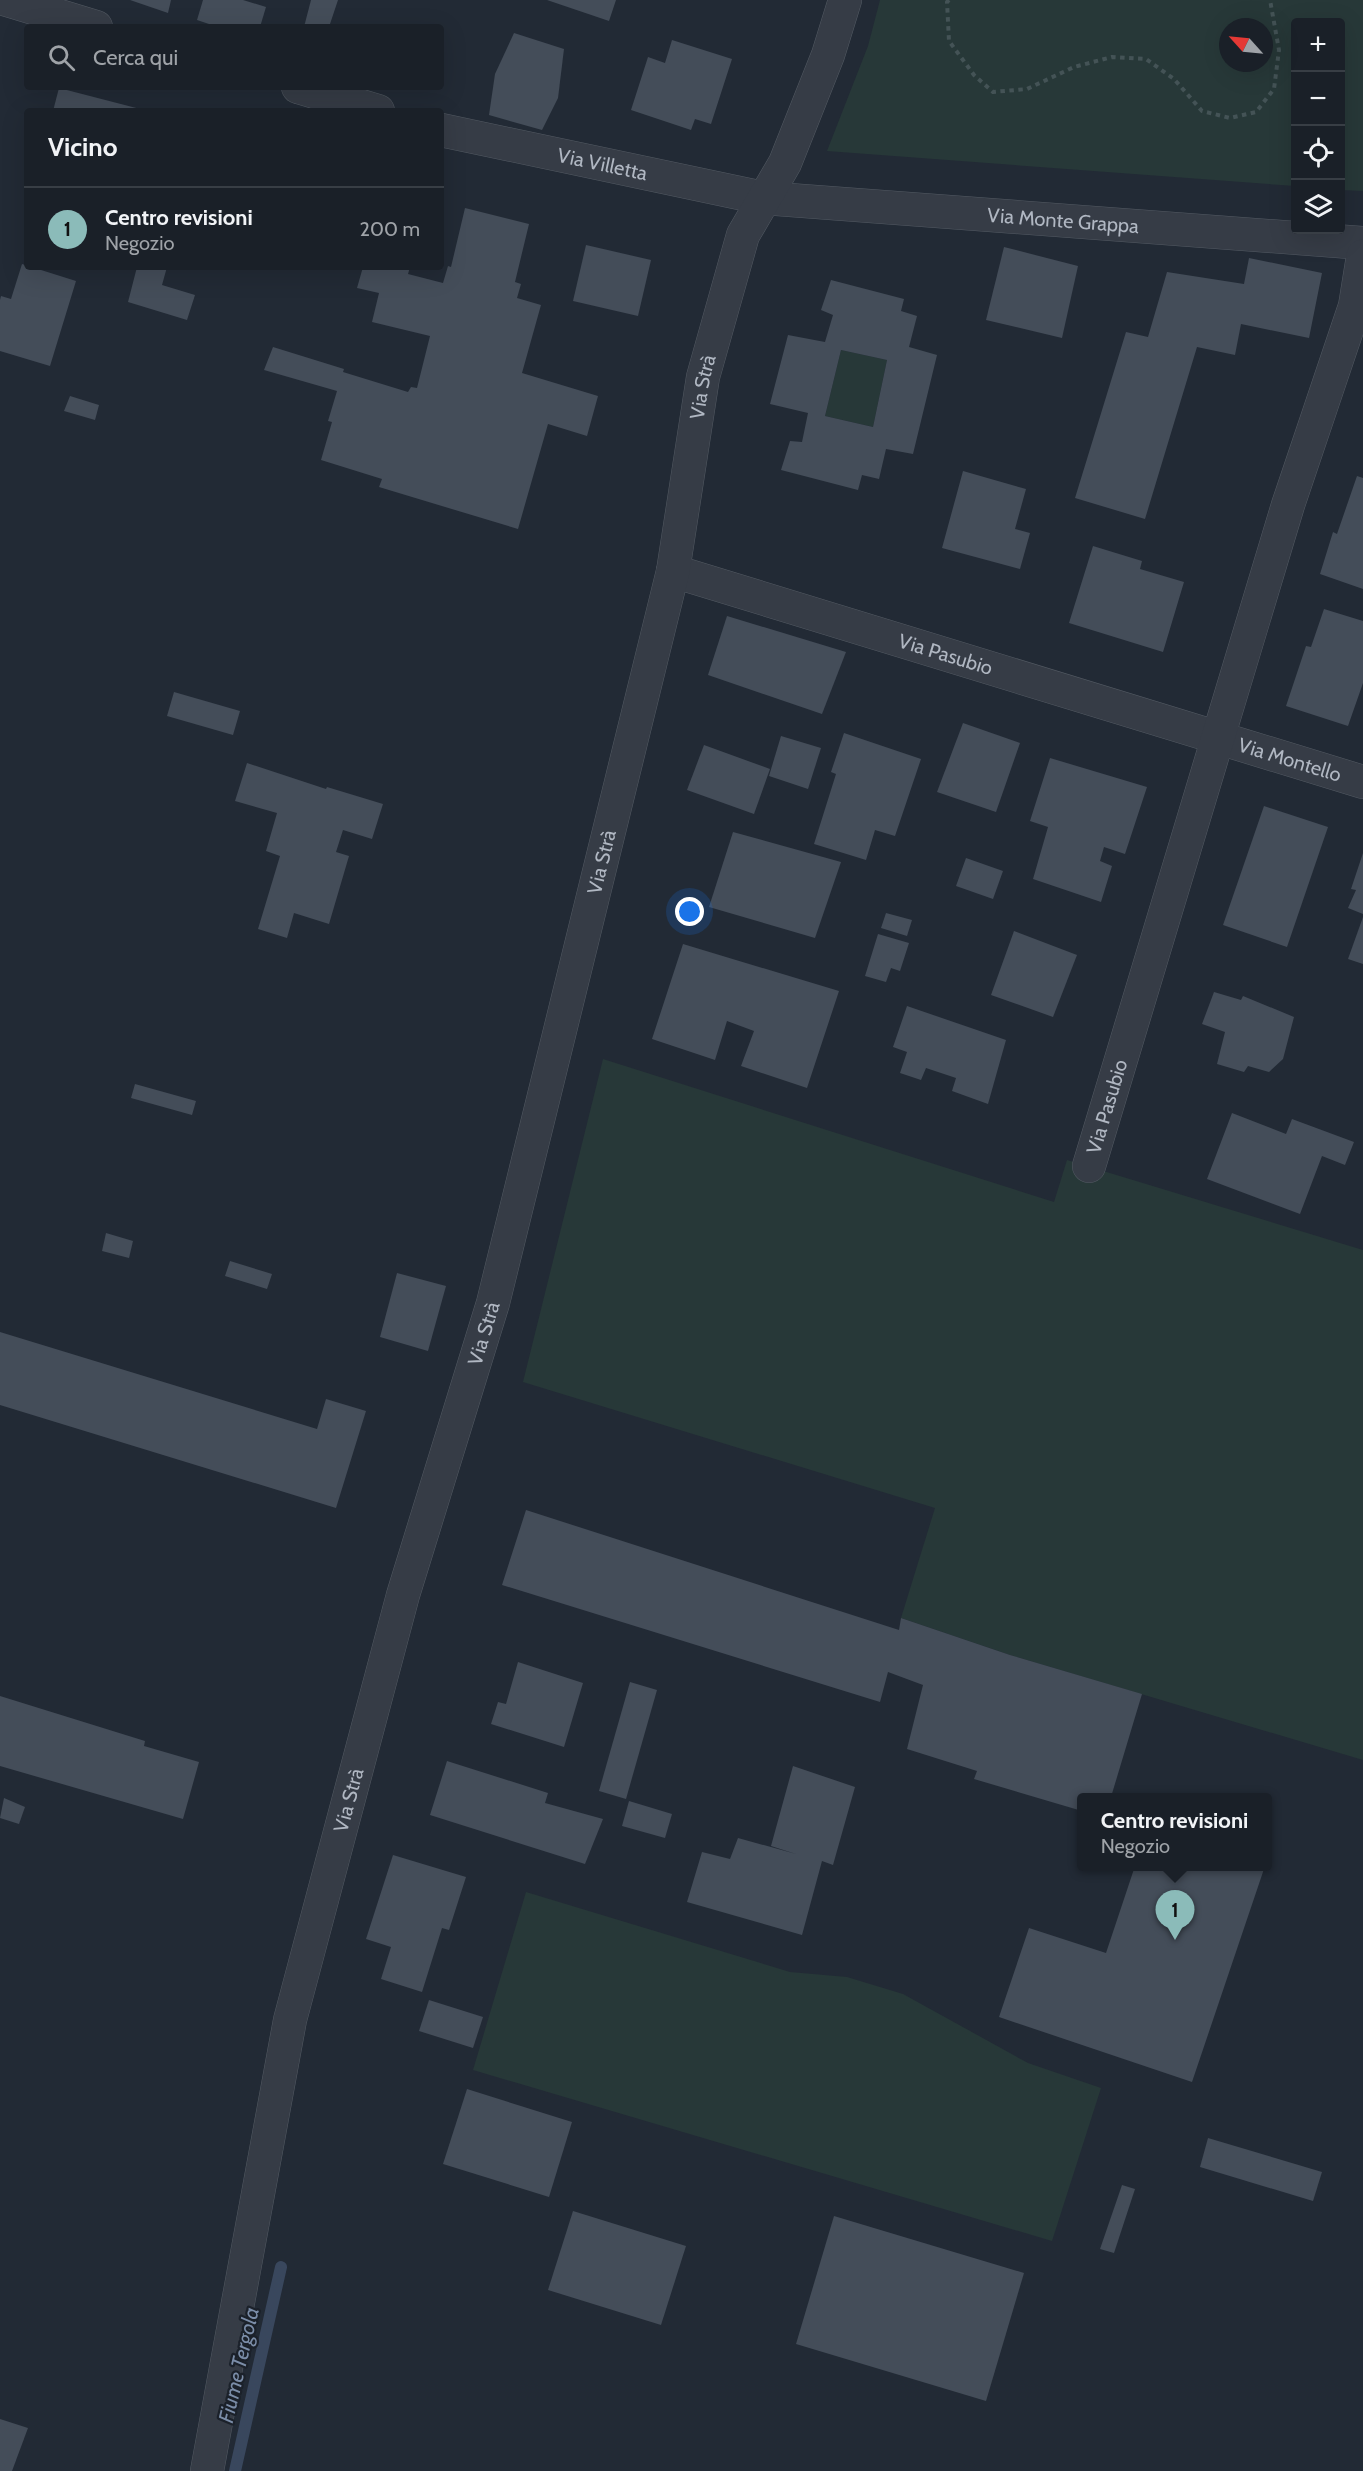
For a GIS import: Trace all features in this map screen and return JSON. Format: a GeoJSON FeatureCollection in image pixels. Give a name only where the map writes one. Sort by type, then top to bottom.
{"type":"FeatureCollection","features":[{"type":"Feature","properties":{"kind":"street"},"geometry":{"type":"LineString","coordinates":[[7,0],[86,24]]}},
{"type":"Feature","properties":{"kind":"street","name":"Via Strà"},"geometry":{"type":"LineString","coordinates":[[207,2471],[290,2020],[404,1595],[493,1303],[673,571],[703,377],[743,235],[785,163],[828,55],[845,0]]}},
{"type":"Feature","properties":{"kind":"street"},"geometry":{"type":"LineString","coordinates":[[308,90],[368,108]]}},
{"type":"Feature","properties":{"kind":"street","name":"Via Villetta"},"geometry":{"type":"LineString","coordinates":[[444,131],[763,198]]}},
{"type":"Feature","properties":{"kind":"street","name":"Via Monte Grappa"},"geometry":{"type":"LineString","coordinates":[[763,198],[1363,243]]}},
{"type":"Feature","properties":{"kind":"street","name":"Via Pasubio"},"geometry":{"type":"LineString","coordinates":[[1089,1166],[1216,736],[1288,505],[1355,306],[1363,256]]}},
{"type":"Feature","properties":{"kind":"street","name":"Via Pasubio"},"geometry":{"type":"LineString","coordinates":[[673,571],[1216,736]]}},
{"type":"Feature","properties":{"kind":"street","name":"Via Montello"},"geometry":{"type":"LineString","coordinates":[[1216,736],[1363,782]]}},
{"type":"Feature","properties":{"kind":"path"},"geometry":{"type":"LineString","coordinates":[[949,0],[947,2],[949,41],[974,75],[993,92],[1027,89],[1074,67],[1112,57],[1146,59],[1174,79],[1202,111],[1230,118],[1256,112],[1274,89],[1279,50],[1270,0]]}},
{"type":"Feature","properties":{"kind":"shaded area"},"geometry":{"type":"Polygon","coordinates":[[[880,0],[1363,0],[1363,191],[1345,190],[1345,18],[1291,18],[1291,186],[827,151],[868,46],[880,0]]]}},
{"type":"Feature","properties":{"kind":"shaded area"},"geometry":{"type":"Polygon","coordinates":[[[841,350],[887,360],[873,427],[825,416],[841,350]]]}},
{"type":"Feature","properties":{"kind":"shaded area"},"geometry":{"type":"Polygon","coordinates":[[[603,1059],[1054,1202],[1067,1160],[1363,1250],[1363,1760],[1010,1655],[901,1618],[935,1508],[523,1382],[603,1059]]]}},
{"type":"Feature","properties":{"kind":"shaded area"},"geometry":{"type":"Polygon","coordinates":[[[526,1892],[790,1972],[847,1977],[903,1994],[1028,2063],[1101,2088],[1052,2241],[473,2070],[526,1892]]]}},
{"type":"Feature","properties":{"kind":"building"},"geometry":{"type":"Polygon","coordinates":[[[130,0],[171,0],[168,13],[130,0]]]}},
{"type":"Feature","properties":{"kind":"building"},"geometry":{"type":"Polygon","coordinates":[[[203,0],[243,0],[266,7],[261,24],[209,24],[197,20],[203,0]]]}},
{"type":"Feature","properties":{"kind":"building"},"geometry":{"type":"Polygon","coordinates":[[[311,0],[338,0],[330,24],[305,24],[311,0]]]}},
{"type":"Feature","properties":{"kind":"building"},"geometry":{"type":"Polygon","coordinates":[[[547,0],[616,0],[609,21],[547,0]]]}},
{"type":"Feature","properties":{"kind":"building"},"geometry":{"type":"Polygon","coordinates":[[[514,33],[564,49],[558,98],[542,130],[489,115],[495,74],[514,33]]]}},
{"type":"Feature","properties":{"kind":"building"},"geometry":{"type":"Polygon","coordinates":[[[672,40],[732,59],[711,124],[695,119],[691,130],[631,110],[648,57],[665,63],[672,40]]]}},
{"type":"Feature","properties":{"kind":"building"},"geometry":{"type":"Polygon","coordinates":[[[58,90],[67,90],[136,108],[54,108],[58,90]]]}},
{"type":"Feature","properties":{"kind":"building"},"geometry":{"type":"Polygon","coordinates":[[[465,208],[529,224],[515,282],[521,284],[517,298],[541,305],[522,373],[598,396],[587,436],[548,424],[518,529],[379,487],[382,479],[321,460],[332,422],[328,421],[337,391],[264,370],[273,347],[408,392],[411,387],[417,388],[430,336],[372,322],[379,293],[357,288],[362,270],[409,270],[408,274],[443,283],[448,266],[451,267],[465,208]]]}},
{"type":"Feature","properties":{"kind":"building"},"geometry":{"type":"Polygon","coordinates":[[[586,245],[651,260],[638,316],[573,301],[586,245]]]}},
{"type":"Feature","properties":{"kind":"building"},"geometry":{"type":"Polygon","coordinates":[[[1004,247],[1078,266],[1062,338],[986,320],[1004,247]]]}},
{"type":"Feature","properties":{"kind":"building"},"geometry":{"type":"Polygon","coordinates":[[[1249,258],[1322,273],[1309,338],[1241,324],[1235,355],[1197,347],[1145,519],[1075,498],[1126,332],[1148,337],[1167,272],[1244,284],[1249,258]]]}},
{"type":"Feature","properties":{"kind":"building"},"geometry":{"type":"Polygon","coordinates":[[[22,264],[24,270],[41,270],[76,281],[50,366],[0,351],[0,300],[1,296],[11,299],[22,264]]]}},
{"type":"Feature","properties":{"kind":"building"},"geometry":{"type":"Polygon","coordinates":[[[136,270],[166,270],[162,285],[195,295],[187,320],[128,302],[136,270]]]}},
{"type":"Feature","properties":{"kind":"building"},"geometry":{"type":"Polygon","coordinates":[[[831,280],[904,299],[901,311],[917,316],[909,347],[937,355],[913,454],[886,449],[879,479],[862,475],[858,490],[781,470],[790,441],[802,442],[808,413],[770,404],[788,335],[825,342],[833,315],[821,310],[831,280]],[[841,350],[825,416],[873,427],[887,360],[841,350]]]}},
{"type":"Feature","properties":{"kind":"building"},"geometry":{"type":"Polygon","coordinates":[[[70,396],[99,405],[95,420],[64,411],[70,396]]]}},
{"type":"Feature","properties":{"kind":"building"},"geometry":{"type":"Polygon","coordinates":[[[963,471],[1026,489],[1015,529],[1030,533],[1020,569],[942,548],[963,471]]]}},
{"type":"Feature","properties":{"kind":"building"},"geometry":{"type":"Polygon","coordinates":[[[1357,476],[1363,478],[1363,589],[1320,574],[1333,532],[1337,534],[1357,476]]]}},
{"type":"Feature","properties":{"kind":"building"},"geometry":{"type":"Polygon","coordinates":[[[1093,546],[1142,561],[1140,569],[1184,582],[1163,652],[1069,623],[1093,546]]]}},
{"type":"Feature","properties":{"kind":"building"},"geometry":{"type":"Polygon","coordinates":[[[1324,609],[1363,621],[1363,683],[1348,726],[1286,706],[1306,646],[1311,647],[1324,609]]]}},
{"type":"Feature","properties":{"kind":"building"},"geometry":{"type":"Polygon","coordinates":[[[727,616],[846,652],[822,714],[708,675],[727,616]]]}},
{"type":"Feature","properties":{"kind":"building"},"geometry":{"type":"Polygon","coordinates":[[[174,692],[240,711],[233,735],[167,716],[174,692]]]}},
{"type":"Feature","properties":{"kind":"building"},"geometry":{"type":"Polygon","coordinates":[[[963,723],[1020,743],[996,812],[937,792],[963,723]]]}},
{"type":"Feature","properties":{"kind":"building"},"geometry":{"type":"Polygon","coordinates":[[[844,733],[921,759],[895,836],[875,830],[866,860],[814,844],[836,774],[831,772],[844,733]]]}},
{"type":"Feature","properties":{"kind":"building"},"geometry":{"type":"Polygon","coordinates":[[[781,736],[821,748],[808,789],[769,776],[781,736]]]}},
{"type":"Feature","properties":{"kind":"building"},"geometry":{"type":"Polygon","coordinates":[[[704,745],[770,769],[754,814],[687,790],[704,745]]]}},
{"type":"Feature","properties":{"kind":"building"},"geometry":{"type":"Polygon","coordinates":[[[1050,758],[1147,787],[1125,854],[1104,847],[1100,861],[1112,866],[1101,902],[1033,879],[1048,827],[1030,821],[1050,758]]]}},
{"type":"Feature","properties":{"kind":"building"},"geometry":{"type":"Polygon","coordinates":[[[247,763],[326,789],[327,787],[383,804],[372,839],[343,830],[336,852],[349,856],[329,924],[294,913],[287,938],[258,929],[280,856],[266,851],[277,813],[235,801],[247,763]]]}},
{"type":"Feature","properties":{"kind":"building"},"geometry":{"type":"Polygon","coordinates":[[[1264,806],[1328,827],[1287,947],[1223,925],[1264,806]]]}},
{"type":"Feature","properties":{"kind":"building"},"geometry":{"type":"Polygon","coordinates":[[[733,832],[841,862],[815,938],[709,907],[733,832]]]}},
{"type":"Feature","properties":{"kind":"building"},"geometry":{"type":"Polygon","coordinates":[[[1363,853],[1363,914],[1348,908],[1356,890],[1351,889],[1363,853]]]}},
{"type":"Feature","properties":{"kind":"building"},"geometry":{"type":"Polygon","coordinates":[[[966,858],[1003,871],[993,899],[956,886],[966,858]]]}},
{"type":"Feature","properties":{"kind":"building"},"geometry":{"type":"Polygon","coordinates":[[[886,913],[912,920],[907,936],[881,928],[886,913]]]}},
{"type":"Feature","properties":{"kind":"building"},"geometry":{"type":"Polygon","coordinates":[[[1363,917],[1363,964],[1348,959],[1363,917]]]}},
{"type":"Feature","properties":{"kind":"building"},"geometry":{"type":"Polygon","coordinates":[[[1014,931],[1077,955],[1053,1017],[991,995],[1014,931]]]}},
{"type":"Feature","properties":{"kind":"building"},"geometry":{"type":"Polygon","coordinates":[[[878,934],[909,943],[900,971],[891,968],[886,982],[865,976],[878,934]]]}},
{"type":"Feature","properties":{"kind":"building"},"geometry":{"type":"Polygon","coordinates":[[[683,944],[839,991],[807,1088],[741,1066],[754,1031],[727,1021],[715,1060],[652,1039],[683,944]]]}},
{"type":"Feature","properties":{"kind":"building"},"geometry":{"type":"Polygon","coordinates":[[[1214,992],[1241,1000],[1243,996],[1294,1017],[1283,1059],[1269,1072],[1248,1066],[1244,1072],[1217,1064],[1225,1032],[1202,1024],[1214,992]]]}},
{"type":"Feature","properties":{"kind":"building"},"geometry":{"type":"Polygon","coordinates":[[[907,1006],[1006,1040],[988,1104],[952,1091],[956,1078],[926,1068],[921,1080],[900,1073],[907,1052],[893,1047],[907,1006]]]}},
{"type":"Feature","properties":{"kind":"building"},"geometry":{"type":"Polygon","coordinates":[[[135,1084],[196,1101],[192,1115],[131,1098],[135,1084]]]}},
{"type":"Feature","properties":{"kind":"building"},"geometry":{"type":"Polygon","coordinates":[[[1232,1113],[1286,1134],[1292,1119],[1354,1142],[1345,1165],[1322,1156],[1300,1214],[1207,1179],[1232,1113]]]}},
{"type":"Feature","properties":{"kind":"building"},"geometry":{"type":"Polygon","coordinates":[[[106,1233],[133,1241],[129,1258],[102,1251],[106,1233]]]}},
{"type":"Feature","properties":{"kind":"building"},"geometry":{"type":"Polygon","coordinates":[[[230,1261],[272,1274],[267,1289],[225,1276],[230,1261]]]}},
{"type":"Feature","properties":{"kind":"building"},"geometry":{"type":"Polygon","coordinates":[[[397,1273],[446,1286],[428,1351],[380,1337],[397,1273]]]}},
{"type":"Feature","properties":{"kind":"building"},"geometry":{"type":"Polygon","coordinates":[[[0,1332],[317,1429],[326,1399],[366,1411],[336,1508],[0,1405],[0,1332]]]}},
{"type":"Feature","properties":{"kind":"building"},"geometry":{"type":"Polygon","coordinates":[[[526,1510],[899,1630],[901,1618],[1010,1655],[1142,1694],[1112,1793],[1077,1793],[1077,1810],[974,1779],[977,1771],[907,1749],[923,1685],[888,1672],[880,1702],[502,1585],[526,1510]]]}},
{"type":"Feature","properties":{"kind":"building"},"geometry":{"type":"Polygon","coordinates":[[[518,1662],[583,1683],[564,1747],[491,1724],[498,1702],[506,1704],[518,1662]]]}},
{"type":"Feature","properties":{"kind":"building"},"geometry":{"type":"Polygon","coordinates":[[[630,1682],[657,1690],[626,1799],[599,1791],[630,1682]]]}},
{"type":"Feature","properties":{"kind":"building"},"geometry":{"type":"Polygon","coordinates":[[[0,1696],[145,1741],[144,1746],[199,1762],[183,1819],[0,1766],[0,1696]]]}},
{"type":"Feature","properties":{"kind":"building"},"geometry":{"type":"Polygon","coordinates":[[[447,1761],[548,1793],[545,1803],[603,1819],[585,1864],[430,1815],[447,1761]]]}},
{"type":"Feature","properties":{"kind":"building"},"geometry":{"type":"Polygon","coordinates":[[[793,1766],[855,1787],[833,1865],[822,1861],[802,1935],[687,1902],[702,1852],[730,1859],[738,1838],[796,1854],[771,1846],[793,1766]]]}},
{"type":"Feature","properties":{"kind":"building"},"geometry":{"type":"Polygon","coordinates":[[[4,1798],[25,1807],[19,1824],[0,1818],[4,1798]]]}},
{"type":"Feature","properties":{"kind":"building"},"geometry":{"type":"Polygon","coordinates":[[[629,1801],[672,1814],[665,1838],[622,1826],[629,1801]]]}},
{"type":"Feature","properties":{"kind":"building"},"geometry":{"type":"Polygon","coordinates":[[[393,1855],[466,1877],[449,1930],[442,1928],[422,1992],[381,1979],[391,1947],[366,1939],[393,1855]]]}},
{"type":"Feature","properties":{"kind":"building"},"geometry":{"type":"Polygon","coordinates":[[[1133,1871],[1263,1871],[1192,2082],[999,2017],[1029,1928],[1106,1953],[1133,1871]]]}},
{"type":"Feature","properties":{"kind":"building"},"geometry":{"type":"Polygon","coordinates":[[[429,2000],[483,2017],[473,2048],[419,2031],[429,2000]]]}},
{"type":"Feature","properties":{"kind":"building"},"geometry":{"type":"Polygon","coordinates":[[[467,2089],[572,2122],[549,2197],[443,2164],[467,2089]]]}},
{"type":"Feature","properties":{"kind":"building"},"geometry":{"type":"Polygon","coordinates":[[[1208,2138],[1322,2172],[1313,2201],[1200,2167],[1208,2138]]]}},
{"type":"Feature","properties":{"kind":"building"},"geometry":{"type":"Polygon","coordinates":[[[1122,2185],[1135,2189],[1114,2253],[1100,2249],[1122,2185]]]}},
{"type":"Feature","properties":{"kind":"building"},"geometry":{"type":"Polygon","coordinates":[[[573,2211],[686,2246],[661,2325],[548,2290],[573,2211]]]}},
{"type":"Feature","properties":{"kind":"building"},"geometry":{"type":"Polygon","coordinates":[[[834,2216],[1024,2273],[986,2401],[796,2344],[834,2216]]]}},
{"type":"Feature","properties":{"kind":"building"},"geometry":{"type":"Polygon","coordinates":[[[0,2419],[28,2428],[12,2471],[0,2471],[0,2419]]]}},
{"type":"Feature","properties":{"kind":"waterway","name":"Fiume Tergola"},"geometry":{"type":"LineString","coordinates":[[235,2471],[281,2267]]}},
{"type":"Feature","properties":{"kind":"place","name":"Centro revisioni"},"geometry":{"type":"Point","coordinates":[1175,1940]}}]}
